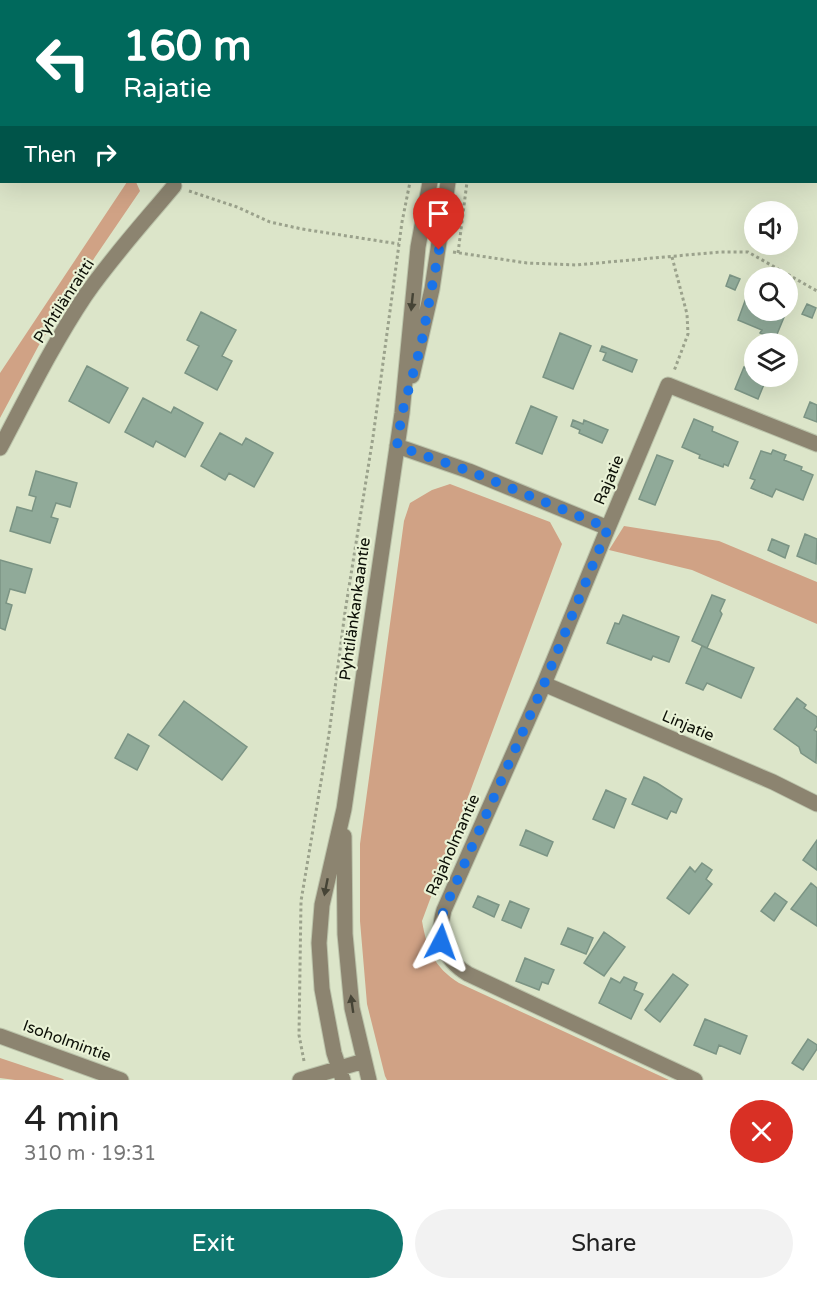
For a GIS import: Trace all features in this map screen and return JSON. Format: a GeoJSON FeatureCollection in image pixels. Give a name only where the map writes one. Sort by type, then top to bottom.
{"type":"FeatureCollection","features":[{"type":"Feature","properties":{"kind":"street","name":"Pyhtilänkankaantie"},"geometry":{"type":"LineString","coordinates":[[341,1074],[334,1053],[322,989],[320,943],[324,894],[344,809],[402,413],[418,247],[430,183]]}},
{"type":"Feature","properties":{"kind":"street","name":"Pyhtilänkankaantie"},"geometry":{"type":"LineString","coordinates":[[402,413],[421,345],[439,250],[448,183]]}},
{"type":"Feature","properties":{"kind":"street","name":"Pyhtilänraitti"},"geometry":{"type":"LineString","coordinates":[[0,448],[62,333],[85,296],[114,257],[174,186]]}},
{"type":"Feature","properties":{"kind":"street"},"geometry":{"type":"LineString","coordinates":[[668,386],[817,444]]}},
{"type":"Feature","properties":{"kind":"street","name":"Rajatie"},"geometry":{"type":"LineString","coordinates":[[397,446],[469,471],[608,528],[668,386]]}},
{"type":"Feature","properties":{"kind":"street","name":"Rajaholmantie"},"geometry":{"type":"LineString","coordinates":[[608,528],[544,684],[444,910],[440,922],[441,942],[453,963],[468,974],[695,1080]]}},
{"type":"Feature","properties":{"kind":"street","name":"Linjatie"},"geometry":{"type":"LineString","coordinates":[[544,684],[772,782],[817,804]]}},
{"type":"Feature","properties":{"kind":"street","name":"Pyhtilänkankaantie"},"geometry":{"type":"LineString","coordinates":[[344,809],[345,934],[352,1008],[369,1080]]}},
{"type":"Feature","properties":{"kind":"street","name":"Isoholmintie"},"geometry":{"type":"LineString","coordinates":[[0,1036],[121,1080]]}},
{"type":"Feature","properties":{"kind":"street"},"geometry":{"type":"LineString","coordinates":[[304,1079],[341,1074],[364,1061]]}},
{"type":"Feature","properties":{"kind":"path"},"geometry":{"type":"LineString","coordinates":[[304,1079],[299,1035],[301,901],[329,734],[345,612],[410,183]]}},
{"type":"Feature","properties":{"kind":"path"},"geometry":{"type":"LineString","coordinates":[[458,253],[467,183]]}},
{"type":"Feature","properties":{"kind":"path"},"geometry":{"type":"LineString","coordinates":[[174,186],[237,207],[270,222],[418,247]]}},
{"type":"Feature","properties":{"kind":"path"},"geometry":{"type":"LineString","coordinates":[[439,250],[527,263],[576,265],[720,252],[748,252],[817,291]]}},
{"type":"Feature","properties":{"kind":"path"},"geometry":{"type":"LineString","coordinates":[[668,386],[688,334],[687,314],[672,257]]}},
{"type":"Feature","properties":{"kind":"shaded area"},"geometry":{"type":"Polygon","coordinates":[[[126,183],[136,183],[140,191],[39,345],[0,418],[0,373],[126,183]]]}},
{"type":"Feature","properties":{"kind":"shaded area"},"geometry":{"type":"Polygon","coordinates":[[[450,484],[550,522],[562,544],[422,921],[426,941],[443,971],[459,983],[669,1080],[387,1080],[385,1076],[367,1004],[360,921],[360,844],[404,521],[410,503],[432,490],[450,484]]]}},
{"type":"Feature","properties":{"kind":"shaded area"},"geometry":{"type":"Polygon","coordinates":[[[624,526],[719,541],[817,582],[817,624],[692,570],[609,550],[624,526]]]}},
{"type":"Feature","properties":{"kind":"shaded area"},"geometry":{"type":"Polygon","coordinates":[[[0,1058],[63,1079],[64,1080],[0,1078],[0,1058]]]}},
{"type":"Feature","properties":{"kind":"building"},"geometry":{"type":"Polygon","coordinates":[[[730,275],[740,279],[735,290],[726,286],[730,275]]]}},
{"type":"Feature","properties":{"kind":"building"},"geometry":{"type":"Polygon","coordinates":[[[744,304],[744,321],[782,321],[777,333],[760,333],[762,330],[738,320],[744,304]]]}},
{"type":"Feature","properties":{"kind":"building"},"geometry":{"type":"Polygon","coordinates":[[[807,304],[816,308],[812,318],[802,314],[807,304]]]}},
{"type":"Feature","properties":{"kind":"building"},"geometry":{"type":"Polygon","coordinates":[[[201,312],[236,330],[222,356],[232,361],[217,390],[185,373],[199,346],[187,340],[201,312]]]}},
{"type":"Feature","properties":{"kind":"building"},"geometry":{"type":"Polygon","coordinates":[[[560,333],[591,346],[573,389],[543,377],[560,333]]]}},
{"type":"Feature","properties":{"kind":"building"},"geometry":{"type":"Polygon","coordinates":[[[602,346],[637,360],[632,372],[603,360],[606,353],[600,351],[602,346]]]}},
{"type":"Feature","properties":{"kind":"building"},"geometry":{"type":"Polygon","coordinates":[[[87,366],[128,388],[109,423],[69,401],[87,366]]]}},
{"type":"Feature","properties":{"kind":"building"},"geometry":{"type":"Polygon","coordinates":[[[744,367],[744,387],[763,387],[758,399],[735,389],[744,367]]]}},
{"type":"Feature","properties":{"kind":"building"},"geometry":{"type":"Polygon","coordinates":[[[143,398],[171,413],[174,407],[203,423],[185,457],[156,441],[153,447],[125,432],[143,398]]]}},
{"type":"Feature","properties":{"kind":"building"},"geometry":{"type":"Polygon","coordinates":[[[810,402],[817,405],[817,422],[804,417],[810,402]]]}},
{"type":"Feature","properties":{"kind":"building"},"geometry":{"type":"Polygon","coordinates":[[[531,406],[557,417],[542,454],[516,443],[531,406]]]}},
{"type":"Feature","properties":{"kind":"building"},"geometry":{"type":"Polygon","coordinates":[[[694,419],[713,427],[712,431],[738,442],[728,466],[724,464],[723,467],[699,458],[700,455],[682,447],[694,419]]]}},
{"type":"Feature","properties":{"kind":"building"},"geometry":{"type":"Polygon","coordinates":[[[573,420],[583,424],[584,420],[608,430],[602,443],[579,433],[580,430],[571,426],[573,420]]]}},
{"type":"Feature","properties":{"kind":"building"},"geometry":{"type":"Polygon","coordinates":[[[220,433],[242,445],[246,438],[273,453],[254,487],[229,473],[225,480],[201,466],[220,433]]]}},
{"type":"Feature","properties":{"kind":"building"},"geometry":{"type":"Polygon","coordinates":[[[773,450],[786,455],[784,460],[802,467],[801,470],[813,475],[803,500],[776,489],[772,497],[751,488],[755,480],[750,478],[761,451],[771,454],[773,450]]]}},
{"type":"Feature","properties":{"kind":"building"},"geometry":{"type":"Polygon","coordinates":[[[657,455],[673,461],[655,505],[639,499],[657,455]]]}},
{"type":"Feature","properties":{"kind":"building"},"geometry":{"type":"Polygon","coordinates":[[[36,471],[77,483],[70,507],[56,503],[51,517],[58,519],[50,543],[10,531],[17,507],[32,511],[36,497],[29,495],[36,471]]]}},
{"type":"Feature","properties":{"kind":"building"},"geometry":{"type":"Polygon","coordinates":[[[805,534],[817,539],[816,564],[797,556],[805,534]]]}},
{"type":"Feature","properties":{"kind":"building"},"geometry":{"type":"Polygon","coordinates":[[[772,539],[789,546],[785,558],[768,550],[772,539]]]}},
{"type":"Feature","properties":{"kind":"building"},"geometry":{"type":"Polygon","coordinates":[[[0,560],[32,569],[25,593],[10,589],[6,603],[12,605],[5,630],[0,628],[0,560]]]}},
{"type":"Feature","properties":{"kind":"building"},"geometry":{"type":"Polygon","coordinates":[[[712,595],[725,600],[720,611],[722,614],[707,648],[692,641],[712,595]]]}},
{"type":"Feature","properties":{"kind":"building"},"geometry":{"type":"Polygon","coordinates":[[[623,615],[679,637],[669,662],[653,656],[651,660],[607,643],[615,623],[619,624],[623,615]]]}},
{"type":"Feature","properties":{"kind":"building"},"geometry":{"type":"Polygon","coordinates":[[[702,646],[754,668],[741,698],[707,683],[703,690],[686,683],[702,646]]]}},
{"type":"Feature","properties":{"kind":"building"},"geometry":{"type":"Polygon","coordinates":[[[797,698],[806,705],[804,708],[817,717],[817,726],[814,730],[817,732],[816,763],[774,729],[797,698]]]}},
{"type":"Feature","properties":{"kind":"building"},"geometry":{"type":"Polygon","coordinates":[[[184,701],[247,747],[222,780],[159,735],[184,701]]]}},
{"type":"Feature","properties":{"kind":"building"},"geometry":{"type":"Polygon","coordinates":[[[128,734],[149,746],[137,770],[115,758],[128,734]]]}},
{"type":"Feature","properties":{"kind":"building"},"geometry":{"type":"Polygon","coordinates":[[[644,777],[682,799],[676,813],[671,811],[667,819],[632,804],[644,777]]]}},
{"type":"Feature","properties":{"kind":"building"},"geometry":{"type":"Polygon","coordinates":[[[606,790],[626,799],[614,828],[593,819],[606,790]]]}},
{"type":"Feature","properties":{"kind":"building"},"geometry":{"type":"Polygon","coordinates":[[[526,830],[553,842],[547,856],[520,845],[526,830]]]}},
{"type":"Feature","properties":{"kind":"building"},"geometry":{"type":"Polygon","coordinates":[[[817,840],[817,870],[803,860],[817,840]]]}},
{"type":"Feature","properties":{"kind":"building"},"geometry":{"type":"Polygon","coordinates":[[[702,863],[712,870],[706,879],[712,884],[689,914],[667,898],[690,867],[695,872],[702,863]]]}},
{"type":"Feature","properties":{"kind":"building"},"geometry":{"type":"Polygon","coordinates":[[[811,883],[817,888],[817,926],[791,909],[811,883]]]}},
{"type":"Feature","properties":{"kind":"building"},"geometry":{"type":"Polygon","coordinates":[[[775,893],[787,902],[774,921],[761,911],[775,893]]]}},
{"type":"Feature","properties":{"kind":"building"},"geometry":{"type":"Polygon","coordinates":[[[478,896],[499,905],[494,917],[473,907],[478,896]]]}},
{"type":"Feature","properties":{"kind":"building"},"geometry":{"type":"Polygon","coordinates":[[[510,901],[529,909],[521,928],[502,920],[510,901]]]}},
{"type":"Feature","properties":{"kind":"building"},"geometry":{"type":"Polygon","coordinates":[[[568,928],[593,938],[586,954],[561,944],[568,928]]]}},
{"type":"Feature","properties":{"kind":"building"},"geometry":{"type":"Polygon","coordinates":[[[604,932],[625,947],[604,976],[584,963],[604,932]]]}},
{"type":"Feature","properties":{"kind":"building"},"geometry":{"type":"Polygon","coordinates":[[[525,958],[554,970],[548,984],[542,982],[539,990],[516,981],[525,958]]]}},
{"type":"Feature","properties":{"kind":"building"},"geometry":{"type":"Polygon","coordinates":[[[673,974],[688,985],[660,1022],[645,1010],[673,974]]]}},
{"type":"Feature","properties":{"kind":"building"},"geometry":{"type":"Polygon","coordinates":[[[624,977],[637,983],[634,990],[643,994],[631,1019],[599,1003],[611,978],[620,983],[624,977]]]}},
{"type":"Feature","properties":{"kind":"building"},"geometry":{"type":"Polygon","coordinates":[[[705,1019],[747,1036],[740,1054],[719,1045],[716,1054],[694,1045],[705,1019]]]}},
{"type":"Feature","properties":{"kind":"building"},"geometry":{"type":"Polygon","coordinates":[[[808,1039],[817,1045],[817,1049],[803,1070],[792,1063],[808,1039]]]}},
{"type":"Feature","properties":{"kind":"route"},"geometry":{"type":"LineString","coordinates":[[439,250],[421,345],[402,413],[397,446],[469,471],[608,528],[544,684],[444,910],[440,922],[441,942]]}}]}
